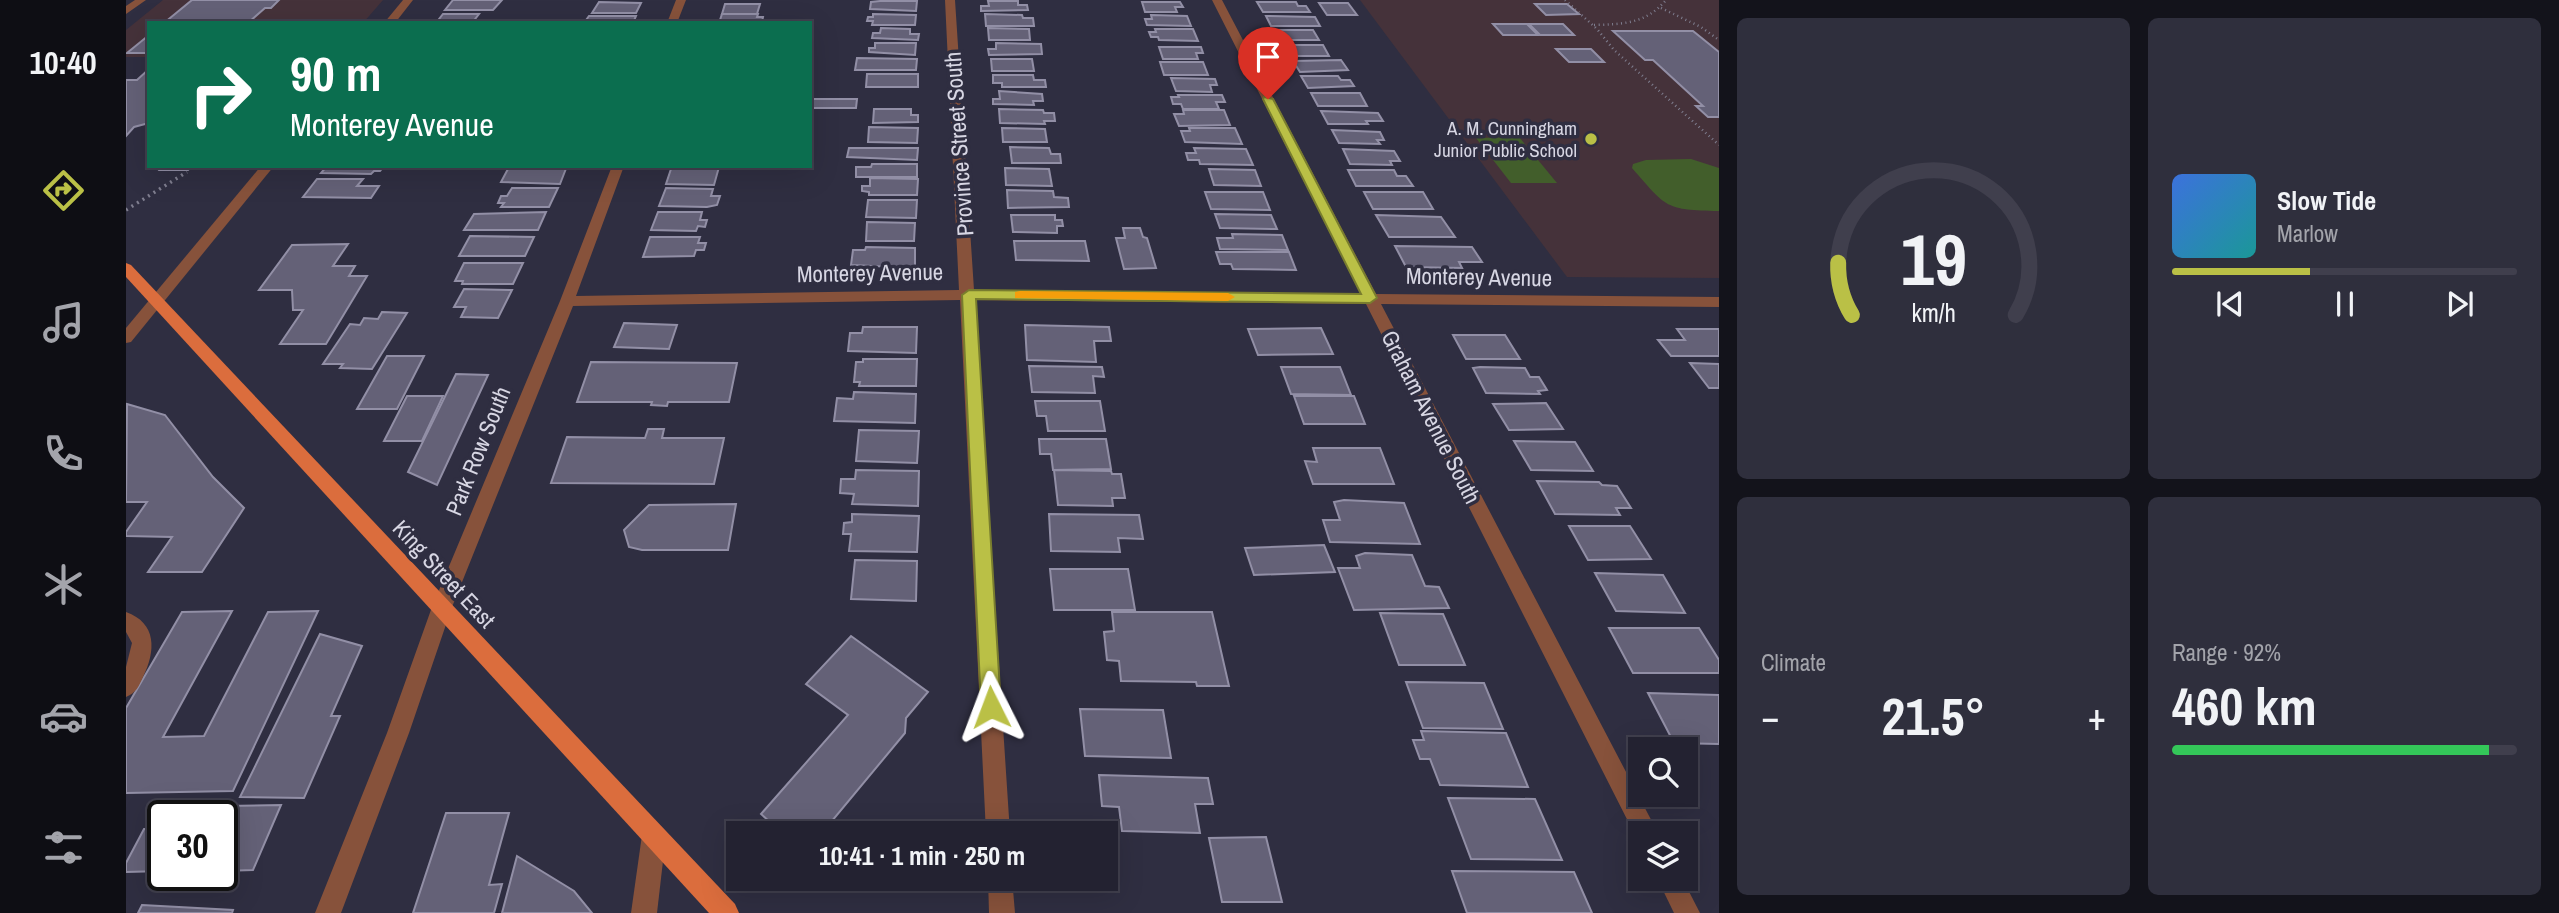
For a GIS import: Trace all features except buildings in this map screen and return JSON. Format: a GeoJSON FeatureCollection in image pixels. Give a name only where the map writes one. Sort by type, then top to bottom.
{"type":"FeatureCollection","features":[{"type":"Feature","properties":{"kind":"main road","name":"King Street East"},"geometry":{"type":"LineString","coordinates":[[126,269],[726,913]]}},
{"type":"Feature","properties":{"kind":"street"},"geometry":{"type":"LineString","coordinates":[[126,11],[141,0]]}},
{"type":"Feature","properties":{"kind":"street"},"geometry":{"type":"LineString","coordinates":[[391,21],[408,0]]}},
{"type":"Feature","properties":{"kind":"street"},"geometry":{"type":"LineString","coordinates":[[674,21],[681,0]]}},
{"type":"Feature","properties":{"kind":"street","name":"Province Street South"},"geometry":{"type":"LineString","coordinates":[[950,0],[997,821]]}},
{"type":"Feature","properties":{"kind":"street","name":"Graham Avenue South"},"geometry":{"type":"LineString","coordinates":[[1217,0],[1640,821]]}},
{"type":"Feature","properties":{"kind":"street"},"geometry":{"type":"LineString","coordinates":[[126,338],[266,168]]}},
{"type":"Feature","properties":{"kind":"street","name":"Park Row South"},"geometry":{"type":"LineString","coordinates":[[328,913],[398,733],[442,607],[567,301],[617,168]]}},
{"type":"Feature","properties":{"kind":"street","name":"Monterey Avenue"},"geometry":{"type":"LineString","coordinates":[[567,301],[969,295],[1719,302]]}},
{"type":"Feature","properties":{"kind":"street"},"geometry":{"type":"LineString","coordinates":[[126,621],[134,625],[142,641],[142,661],[126,687]]}},
{"type":"Feature","properties":{"kind":"street"},"geometry":{"type":"LineString","coordinates":[[645,913],[654,835]]}},
{"type":"Feature","properties":{"kind":"street"},"geometry":{"type":"LineString","coordinates":[[1001,891],[1002,913]]}},
{"type":"Feature","properties":{"kind":"street"},"geometry":{"type":"LineString","coordinates":[[1676,891],[1687,913]]}},
{"type":"Feature","properties":{"kind":"path"},"geometry":{"type":"LineString","coordinates":[[1565,0],[1593,25],[1614,50],[1719,145]]}},
{"type":"Feature","properties":{"kind":"path"},"geometry":{"type":"LineString","coordinates":[[1593,25],[1643,21],[1655,15],[1666,0]]}},
{"type":"Feature","properties":{"kind":"path"},"geometry":{"type":"LineString","coordinates":[[1661,8],[1679,15],[1719,40]]}},
{"type":"Feature","properties":{"kind":"path"},"geometry":{"type":"LineString","coordinates":[[126,210],[187,172]]}},
{"type":"Feature","properties":{"kind":"shaded area"},"geometry":{"type":"Polygon","coordinates":[[[163,0],[383,0],[365,21],[147,21],[147,57],[126,57],[126,30],[163,0]]]}},
{"type":"Feature","properties":{"kind":"shaded area","name":"A. M. Cunningham Junior Public School"},"geometry":{"type":"Polygon","coordinates":[[[1360,0],[1719,0],[1719,278],[1567,277],[1360,0]]]}},
{"type":"Feature","properties":{"kind":"green space"},"geometry":{"type":"Polygon","coordinates":[[[1519,137],[1557,183],[1511,183],[1476,138],[1519,137]]]}},
{"type":"Feature","properties":{"kind":"green space"},"geometry":{"type":"Polygon","coordinates":[[[1691,159],[1719,168],[1719,211],[1677,208],[1668,204],[1632,168],[1633,164],[1646,160],[1691,159]]]}},
{"type":"Feature","properties":{"kind":"slow traffic"},"geometry":{"type":"LineString","coordinates":[[1020,295],[1228,297]]}},
{"type":"Feature","properties":{"kind":"place","name":"A. M. Cunningham Junior Public School"},"geometry":{"type":"Point","coordinates":[1591,139]}},
{"type":"Feature","properties":{"kind":"route"},"geometry":{"type":"LineString","coordinates":[[991,707],[969,295],[1370,298],[1268,99]]}}]}
